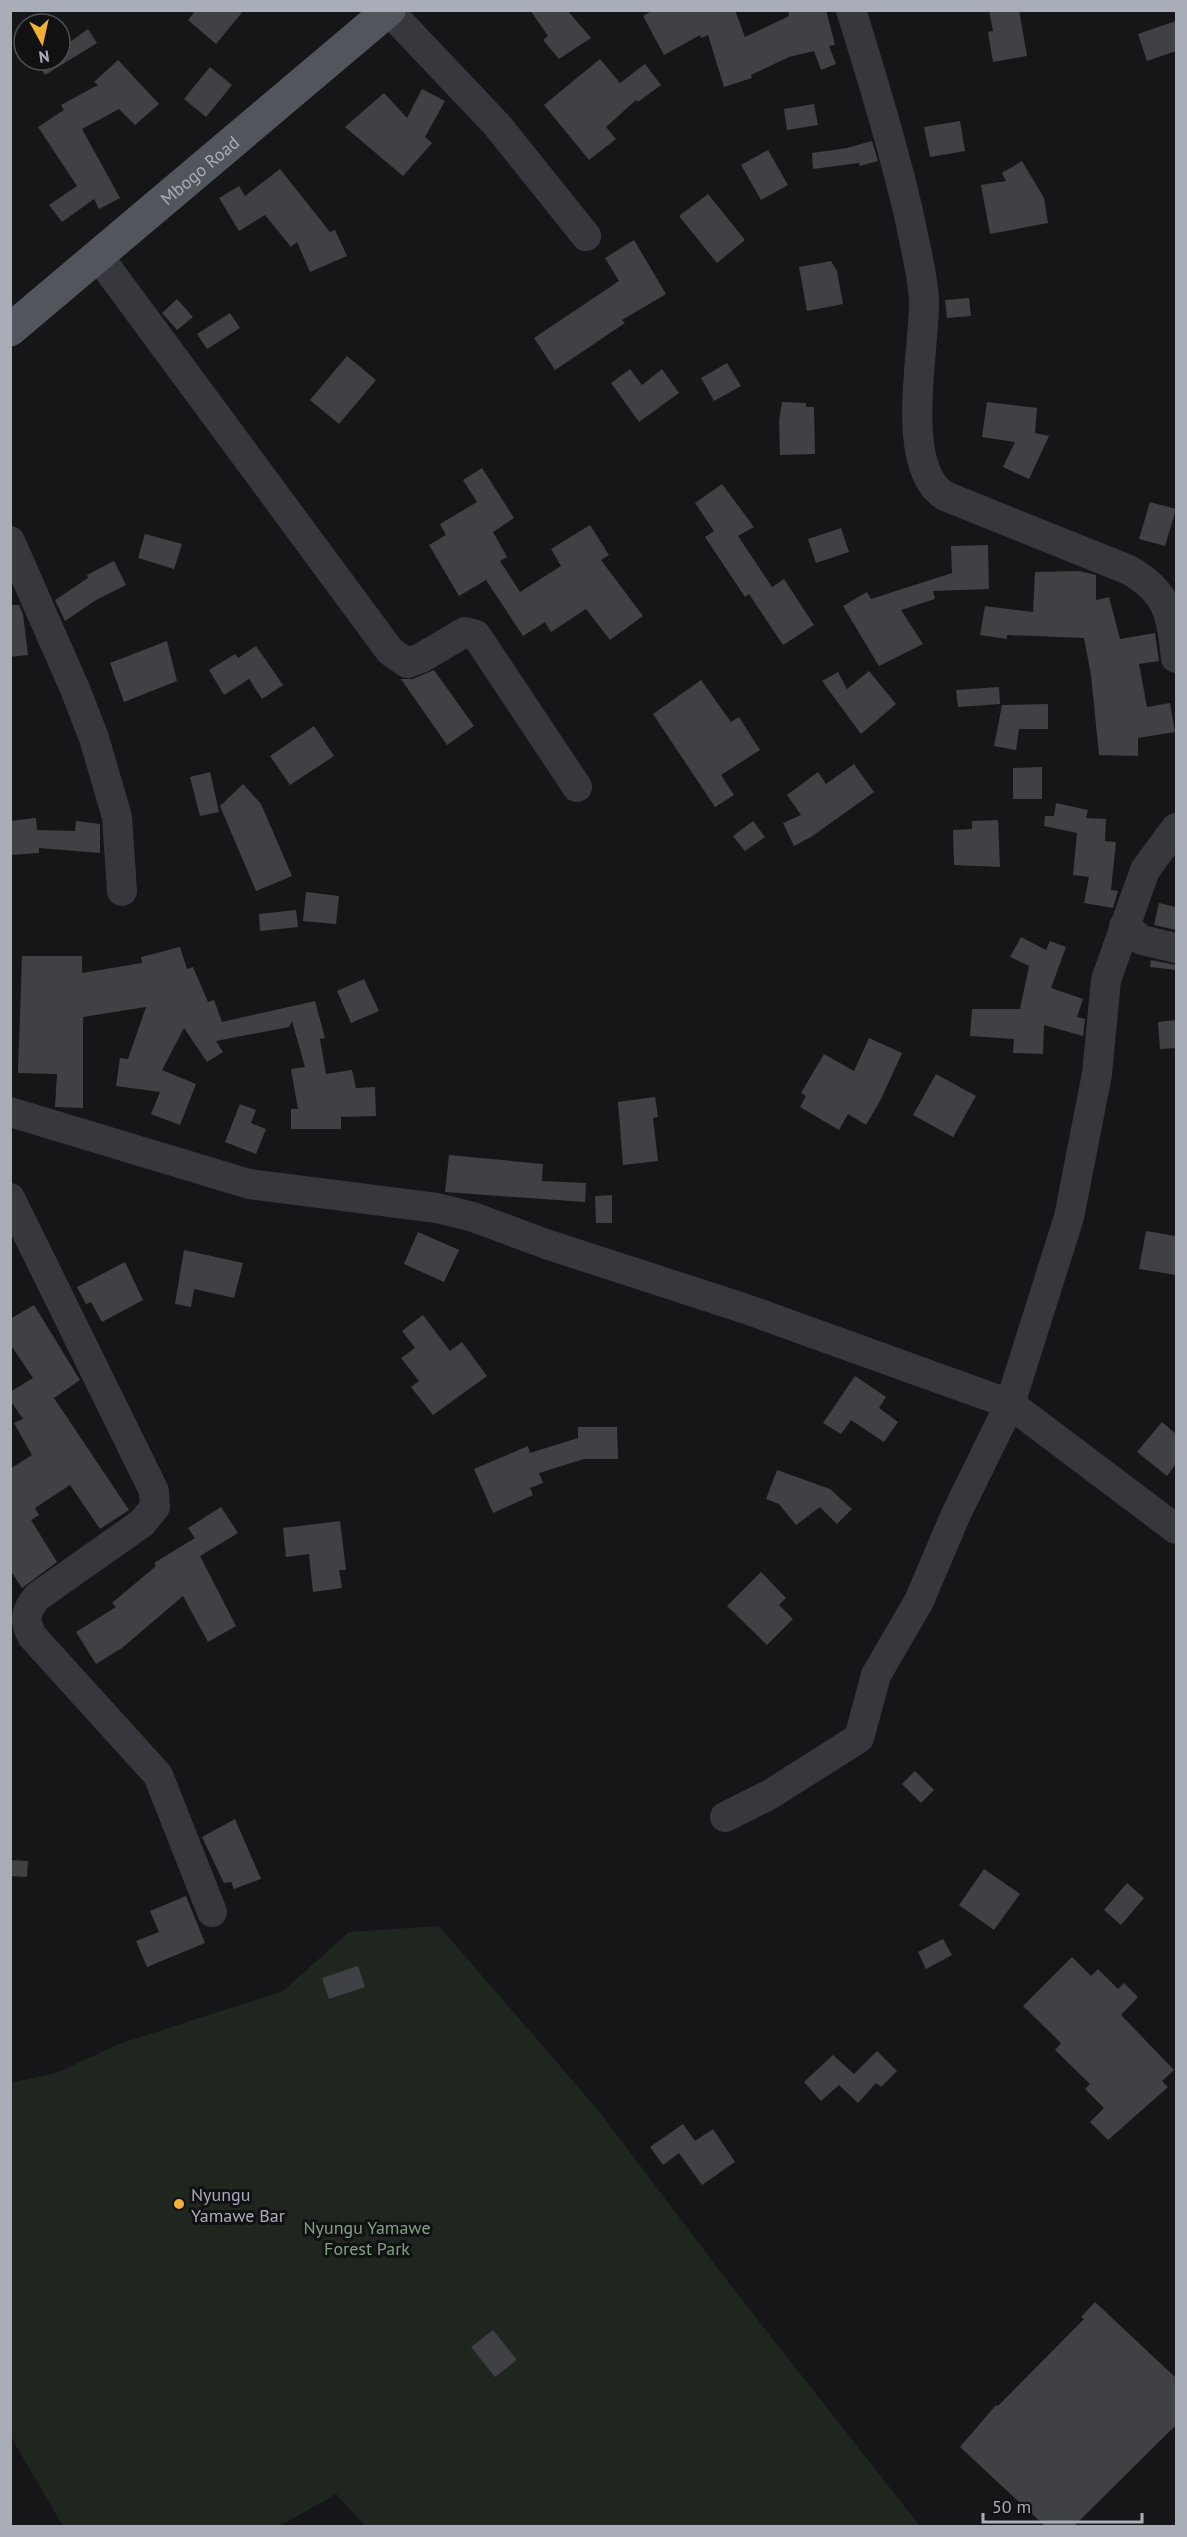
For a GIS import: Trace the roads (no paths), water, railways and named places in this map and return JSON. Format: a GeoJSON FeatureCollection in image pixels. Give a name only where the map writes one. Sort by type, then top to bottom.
{"type":"FeatureCollection","features":[{"type":"Feature","properties":{"kind":"main road","name":"Mbogo Road"},"geometry":{"type":"LineString","coordinates":[[12,324],[99,257],[389,10]]}},
{"type":"Feature","properties":{"kind":"street"},"geometry":{"type":"LineString","coordinates":[[389,10],[497,125],[586,236]]}},
{"type":"Feature","properties":{"kind":"street"},"geometry":{"type":"LineString","coordinates":[[851,10],[896,158],[920,270],[924,301],[919,388],[920,437],[923,466],[929,480],[935,490],[945,496],[1129,570],[1149,581],[1171,598],[1176,658]]}},
{"type":"Feature","properties":{"kind":"street"},"geometry":{"type":"LineString","coordinates":[[99,257],[390,651],[407,663],[422,658],[465,632],[476,635],[577,787]]}},
{"type":"Feature","properties":{"kind":"street"},"geometry":{"type":"LineString","coordinates":[[10,541],[94,738],[117,817],[122,891]]}},
{"type":"Feature","properties":{"kind":"street"},"geometry":{"type":"LineString","coordinates":[[725,1817],[769,1795],[859,1738],[876,1676],[919,1601],[956,1514],[1010,1404],[1070,1216],[1097,1074],[1106,980],[1145,870],[1176,828]]}},
{"type":"Feature","properties":{"kind":"street"},"geometry":{"type":"LineString","coordinates":[[1124,926],[1142,940],[1176,948]]}},
{"type":"Feature","properties":{"kind":"street"},"geometry":{"type":"LineString","coordinates":[[10,1112],[249,1184],[437,1208],[473,1217],[549,1245],[746,1309],[1010,1404],[1176,1529]]}},
{"type":"Feature","properties":{"kind":"street"},"geometry":{"type":"LineString","coordinates":[[10,1198],[154,1491],[155,1507],[142,1524],[37,1597],[27,1609],[26,1624],[32,1636],[159,1775],[212,1912]]}},
{"type":"Feature","properties":{"kind":"place","name":"Nyungu Yamawe Bar"},"geometry":{"type":"Point","coordinates":[179,2204]}},
{"type":"Feature","properties":{"kind":"park label","name":"Nyungu Yamawe Forest Park"},"geometry":{"type":"Point","coordinates":[367,2237]}}]}
